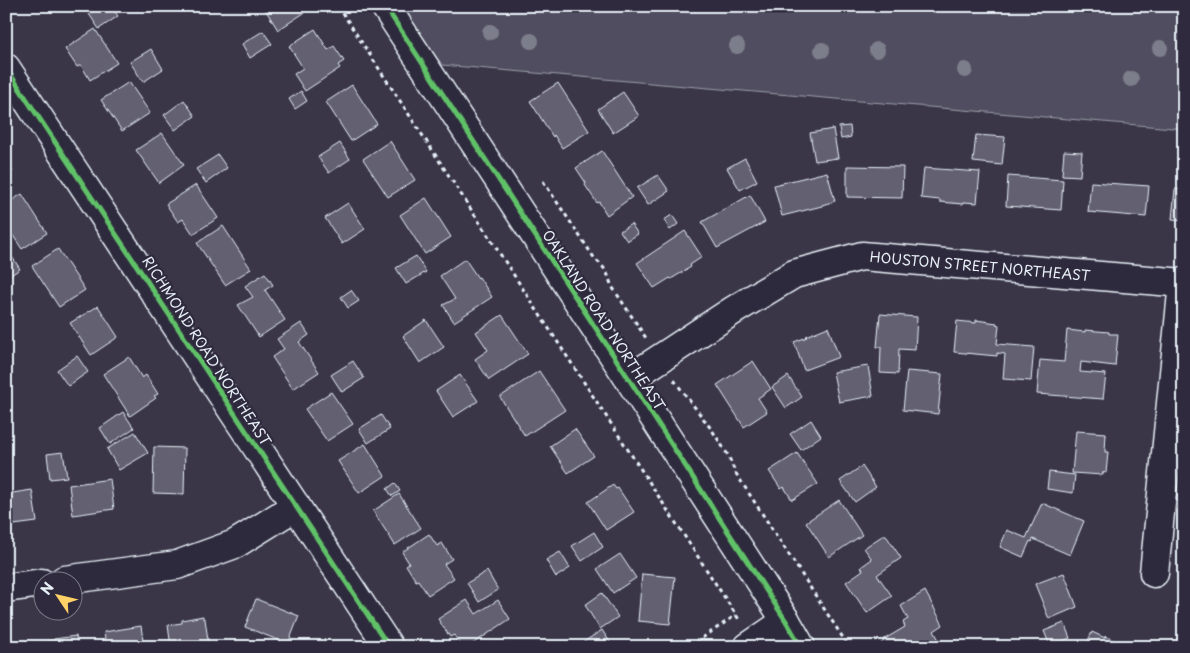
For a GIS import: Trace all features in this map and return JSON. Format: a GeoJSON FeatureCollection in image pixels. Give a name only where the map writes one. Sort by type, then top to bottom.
{"type":"FeatureCollection","features":[{"type":"Feature","properties":{"kind":"street","name":"OAKLAND ROAD NORTHEAST"},"geometry":{"type":"LineString","coordinates":[[385,6],[630,379],[801,647]]}},
{"type":"Feature","properties":{"kind":"street","name":"RICHMOND ROAD NORTHEAST"},"geometry":{"type":"LineString","coordinates":[[6,68],[389,647]]}},
{"type":"Feature","properties":{"kind":"street","name":"HOUSTON STREET NORTHEAST"},"geometry":{"type":"LineString","coordinates":[[630,379],[734,310],[794,274],[862,256],[1184,283]]}},
{"type":"Feature","properties":{"kind":"street"},"geometry":{"type":"LineString","coordinates":[[1154,573],[1184,283]]}},
{"type":"Feature","properties":{"kind":"street"},"geometry":{"type":"LineString","coordinates":[[82,578],[177,565],[235,544],[296,506]]}},
{"type":"Feature","properties":{"kind":"street"},"geometry":{"type":"LineString","coordinates":[[6,588],[32,584]]}},
{"type":"Feature","properties":{"kind":"street"},"geometry":{"type":"LineString","coordinates":[[745,635],[786,621]]}},
{"type":"Feature","properties":{"kind":"path"},"geometry":{"type":"LineString","coordinates":[[338,6],[736,615],[745,635]]}},
{"type":"Feature","properties":{"kind":"path"},"geometry":{"type":"LineString","coordinates":[[543,181],[595,258],[604,267],[611,285],[648,340]]}},
{"type":"Feature","properties":{"kind":"path"},"geometry":{"type":"LineString","coordinates":[[674,379],[723,446],[735,472],[849,647]]}},
{"type":"Feature","properties":{"kind":"path"},"geometry":{"type":"LineString","coordinates":[[689,647],[736,615]]}},
{"type":"Feature","properties":{"kind":"shaded area"},"geometry":{"type":"Polygon","coordinates":[[[399,6],[1184,6],[1184,129],[442,65],[399,6]]]}},
{"type":"Feature","properties":{"kind":"building"},"geometry":{"type":"Polygon","coordinates":[[[100,6],[111,6],[118,16],[99,29],[89,14],[100,6]]]}},
{"type":"Feature","properties":{"kind":"building"},"geometry":{"type":"Polygon","coordinates":[[[263,6],[305,6],[306,8],[302,10],[304,13],[278,30],[263,6]]]}},
{"type":"Feature","properties":{"kind":"building"},"geometry":{"type":"Polygon","coordinates":[[[95,29],[117,63],[90,80],[81,65],[77,67],[65,49],[95,29]]]}},
{"type":"Feature","properties":{"kind":"building"},"geometry":{"type":"Polygon","coordinates":[[[315,29],[328,50],[334,46],[344,61],[338,65],[340,68],[305,91],[294,74],[303,68],[289,46],[315,29]]]}},
{"type":"Feature","properties":{"kind":"building"},"geometry":{"type":"Polygon","coordinates":[[[263,31],[272,44],[250,58],[242,44],[263,31]]]}},
{"type":"Feature","properties":{"kind":"building"},"geometry":{"type":"Polygon","coordinates":[[[151,49],[163,69],[143,82],[130,62],[151,49]]]}},
{"type":"Feature","properties":{"kind":"building"},"geometry":{"type":"Polygon","coordinates":[[[129,82],[150,113],[122,131],[101,100],[129,82]]]}},
{"type":"Feature","properties":{"kind":"building"},"geometry":{"type":"Polygon","coordinates":[[[558,83],[589,131],[562,148],[530,101],[558,83]]]}},
{"type":"Feature","properties":{"kind":"building"},"geometry":{"type":"Polygon","coordinates":[[[352,85],[377,124],[351,141],[326,102],[352,85]]]}},
{"type":"Feature","properties":{"kind":"building"},"geometry":{"type":"Polygon","coordinates":[[[301,91],[307,101],[295,109],[289,99],[301,91]]]}},
{"type":"Feature","properties":{"kind":"building"},"geometry":{"type":"Polygon","coordinates":[[[623,92],[639,116],[613,133],[598,109],[623,92]]]}},
{"type":"Feature","properties":{"kind":"building"},"geometry":{"type":"Polygon","coordinates":[[[184,100],[195,116],[175,130],[164,115],[184,100]]]}},
{"type":"Feature","properties":{"kind":"building"},"geometry":{"type":"Polygon","coordinates":[[[850,126],[851,137],[841,139],[839,127],[850,126]]]}},
{"type":"Feature","properties":{"kind":"building"},"geometry":{"type":"Polygon","coordinates":[[[833,129],[838,158],[815,161],[810,133],[833,129]]]}},
{"type":"Feature","properties":{"kind":"building"},"geometry":{"type":"Polygon","coordinates":[[[162,133],[184,165],[159,183],[136,150],[162,133]]]}},
{"type":"Feature","properties":{"kind":"building"},"geometry":{"type":"Polygon","coordinates":[[[976,135],[1005,137],[1002,165],[973,162],[976,135]]]}},
{"type":"Feature","properties":{"kind":"building"},"geometry":{"type":"Polygon","coordinates":[[[390,141],[415,180],[388,197],[363,159],[390,141]]]}},
{"type":"Feature","properties":{"kind":"building"},"geometry":{"type":"Polygon","coordinates":[[[340,143],[350,159],[329,173],[318,157],[340,143]]]}},
{"type":"Feature","properties":{"kind":"building"},"geometry":{"type":"Polygon","coordinates":[[[602,151],[632,197],[607,215],[585,185],[586,183],[576,168],[602,151]]]}},
{"type":"Feature","properties":{"kind":"building"},"geometry":{"type":"Polygon","coordinates":[[[1064,151],[1082,152],[1080,176],[1062,175],[1064,151]]]}},
{"type":"Feature","properties":{"kind":"building"},"geometry":{"type":"Polygon","coordinates":[[[218,155],[227,168],[206,183],[196,169],[218,155]]]}},
{"type":"Feature","properties":{"kind":"building"},"geometry":{"type":"Polygon","coordinates":[[[745,158],[757,181],[740,190],[727,168],[745,158]]]}},
{"type":"Feature","properties":{"kind":"building"},"geometry":{"type":"Polygon","coordinates":[[[6,161],[13,171],[9,174],[11,176],[6,179],[6,161]]]}},
{"type":"Feature","properties":{"kind":"building"},"geometry":{"type":"Polygon","coordinates":[[[847,166],[903,167],[902,198],[847,197],[847,166]]]}},
{"type":"Feature","properties":{"kind":"building"},"geometry":{"type":"Polygon","coordinates":[[[924,168],[980,172],[977,203],[940,202],[940,200],[921,198],[924,168]]]}},
{"type":"Feature","properties":{"kind":"building"},"geometry":{"type":"Polygon","coordinates":[[[827,172],[835,201],[782,216],[774,185],[827,172]]]}},
{"type":"Feature","properties":{"kind":"building"},"geometry":{"type":"Polygon","coordinates":[[[658,175],[669,191],[648,205],[637,188],[658,175]]]}},
{"type":"Feature","properties":{"kind":"building"},"geometry":{"type":"Polygon","coordinates":[[[1008,176],[1063,180],[1061,210],[1006,206],[1008,176]]]}},
{"type":"Feature","properties":{"kind":"building"},"geometry":{"type":"Polygon","coordinates":[[[1091,182],[1149,186],[1146,217],[1088,212],[1091,182]]]}},
{"type":"Feature","properties":{"kind":"building"},"geometry":{"type":"Polygon","coordinates":[[[196,185],[218,218],[193,234],[183,219],[178,222],[166,204],[196,185]]]}},
{"type":"Feature","properties":{"kind":"building"},"geometry":{"type":"Polygon","coordinates":[[[1175,189],[1184,190],[1184,220],[1172,219],[1175,189]]]}},
{"type":"Feature","properties":{"kind":"building"},"geometry":{"type":"Polygon","coordinates":[[[22,194],[47,233],[22,249],[6,225],[6,204],[22,194]]]}},
{"type":"Feature","properties":{"kind":"building"},"geometry":{"type":"Polygon","coordinates":[[[750,195],[765,222],[717,248],[702,222],[750,195]]]}},
{"type":"Feature","properties":{"kind":"building"},"geometry":{"type":"Polygon","coordinates":[[[426,198],[451,237],[425,254],[400,215],[426,198]]]}},
{"type":"Feature","properties":{"kind":"building"},"geometry":{"type":"Polygon","coordinates":[[[348,203],[365,229],[342,244],[325,218],[348,203]]]}},
{"type":"Feature","properties":{"kind":"building"},"geometry":{"type":"Polygon","coordinates":[[[672,215],[678,224],[670,230],[664,220],[672,215]]]}},
{"type":"Feature","properties":{"kind":"building"},"geometry":{"type":"Polygon","coordinates":[[[631,224],[638,234],[627,241],[620,231],[631,224]]]}},
{"type":"Feature","properties":{"kind":"building"},"geometry":{"type":"Polygon","coordinates":[[[223,226],[251,269],[225,285],[197,243],[223,226]]]}},
{"type":"Feature","properties":{"kind":"building"},"geometry":{"type":"Polygon","coordinates":[[[685,231],[702,257],[690,265],[691,267],[654,288],[637,263],[685,231]]]}},
{"type":"Feature","properties":{"kind":"building"},"geometry":{"type":"Polygon","coordinates":[[[58,249],[85,290],[59,307],[32,266],[58,249]]]}},
{"type":"Feature","properties":{"kind":"building"},"geometry":{"type":"Polygon","coordinates":[[[9,252],[20,269],[6,278],[6,254],[9,252]]]}},
{"type":"Feature","properties":{"kind":"building"},"geometry":{"type":"Polygon","coordinates":[[[416,256],[426,272],[406,284],[396,268],[416,256]]]}},
{"type":"Feature","properties":{"kind":"building"},"geometry":{"type":"Polygon","coordinates":[[[465,259],[492,297],[454,322],[443,305],[455,299],[440,276],[465,259]]]}},
{"type":"Feature","properties":{"kind":"building"},"geometry":{"type":"Polygon","coordinates":[[[265,273],[273,285],[265,290],[285,320],[259,337],[238,305],[253,297],[245,286],[265,273]]]}},
{"type":"Feature","properties":{"kind":"building"},"geometry":{"type":"Polygon","coordinates":[[[351,290],[359,301],[348,308],[341,297],[351,290]]]}},
{"type":"Feature","properties":{"kind":"building"},"geometry":{"type":"Polygon","coordinates":[[[98,306],[118,337],[91,355],[70,323],[98,306]]]}},
{"type":"Feature","properties":{"kind":"building"},"geometry":{"type":"Polygon","coordinates":[[[880,314],[917,317],[915,350],[899,349],[898,374],[880,373],[881,347],[877,347],[880,314]]]}},
{"type":"Feature","properties":{"kind":"building"},"geometry":{"type":"Polygon","coordinates":[[[502,315],[528,354],[489,380],[475,359],[488,350],[476,332],[502,315]]]}},
{"type":"Feature","properties":{"kind":"building"},"geometry":{"type":"Polygon","coordinates":[[[426,320],[444,347],[420,363],[403,336],[426,320]]]}},
{"type":"Feature","properties":{"kind":"building"},"geometry":{"type":"Polygon","coordinates":[[[976,320],[997,323],[999,325],[997,344],[1034,347],[1031,381],[1003,379],[1005,354],[997,353],[997,356],[954,352],[957,321],[976,323],[976,320]]]}},
{"type":"Feature","properties":{"kind":"building"},"geometry":{"type":"Polygon","coordinates":[[[301,323],[309,335],[299,342],[319,372],[293,389],[272,357],[284,349],[277,339],[301,323]]]}},
{"type":"Feature","properties":{"kind":"building"},"geometry":{"type":"Polygon","coordinates":[[[828,327],[839,357],[804,370],[794,342],[828,327]]]}},
{"type":"Feature","properties":{"kind":"building"},"geometry":{"type":"Polygon","coordinates":[[[1067,330],[1118,334],[1115,366],[1081,362],[1080,372],[1106,374],[1103,399],[1037,394],[1040,360],[1064,362],[1067,330]]]}},
{"type":"Feature","properties":{"kind":"building"},"geometry":{"type":"Polygon","coordinates":[[[77,356],[88,372],[68,386],[57,370],[77,356]]]}},
{"type":"Feature","properties":{"kind":"building"},"geometry":{"type":"Polygon","coordinates":[[[129,357],[142,378],[146,375],[158,394],[154,396],[156,398],[130,416],[103,374],[129,357]]]}},
{"type":"Feature","properties":{"kind":"building"},"geometry":{"type":"Polygon","coordinates":[[[353,361],[364,378],[342,392],[331,375],[353,361]]]}},
{"type":"Feature","properties":{"kind":"building"},"geometry":{"type":"Polygon","coordinates":[[[753,361],[771,389],[758,398],[767,412],[744,427],[717,385],[753,361]]]}},
{"type":"Feature","properties":{"kind":"building"},"geometry":{"type":"Polygon","coordinates":[[[868,366],[873,396],[839,402],[833,372],[868,366]]]}},
{"type":"Feature","properties":{"kind":"building"},"geometry":{"type":"Polygon","coordinates":[[[539,371],[565,410],[525,436],[500,397],[539,371]]]}},
{"type":"Feature","properties":{"kind":"building"},"geometry":{"type":"Polygon","coordinates":[[[907,371],[942,374],[938,414],[903,410],[907,371]]]}},
{"type":"Feature","properties":{"kind":"building"},"geometry":{"type":"Polygon","coordinates":[[[460,375],[478,401],[453,417],[436,391],[460,375]]]}},
{"type":"Feature","properties":{"kind":"building"},"geometry":{"type":"Polygon","coordinates":[[[788,376],[802,397],[786,408],[772,387],[788,376]]]}},
{"type":"Feature","properties":{"kind":"building"},"geometry":{"type":"Polygon","coordinates":[[[331,392],[353,424],[327,441],[305,409],[331,392]]]}},
{"type":"Feature","properties":{"kind":"building"},"geometry":{"type":"Polygon","coordinates":[[[123,412],[134,428],[110,444],[100,428],[123,412]]]}},
{"type":"Feature","properties":{"kind":"building"},"geometry":{"type":"Polygon","coordinates":[[[381,415],[390,429],[368,443],[359,429],[381,415]]]}},
{"type":"Feature","properties":{"kind":"building"},"geometry":{"type":"Polygon","coordinates":[[[811,420],[821,436],[801,450],[790,434],[811,420]]]}},
{"type":"Feature","properties":{"kind":"building"},"geometry":{"type":"Polygon","coordinates":[[[575,429],[594,456],[568,473],[550,446],[575,429]]]}},
{"type":"Feature","properties":{"kind":"building"},"geometry":{"type":"Polygon","coordinates":[[[1076,431],[1106,433],[1105,452],[1108,452],[1106,473],[1103,472],[1103,475],[1072,473],[1076,431]]]}},
{"type":"Feature","properties":{"kind":"building"},"geometry":{"type":"Polygon","coordinates":[[[135,432],[148,453],[119,470],[107,449],[135,432]]]}},
{"type":"Feature","properties":{"kind":"building"},"geometry":{"type":"Polygon","coordinates":[[[365,444],[385,476],[359,493],[338,461],[365,444]]]}},
{"type":"Feature","properties":{"kind":"building"},"geometry":{"type":"Polygon","coordinates":[[[154,447],[185,448],[184,494],[153,493],[154,447]]]}},
{"type":"Feature","properties":{"kind":"building"},"geometry":{"type":"Polygon","coordinates":[[[63,452],[67,477],[50,479],[47,454],[63,452]]]}},
{"type":"Feature","properties":{"kind":"building"},"geometry":{"type":"Polygon","coordinates":[[[797,453],[818,484],[792,500],[784,487],[781,489],[769,471],[797,453]]]}},
{"type":"Feature","properties":{"kind":"building"},"geometry":{"type":"Polygon","coordinates":[[[862,466],[876,487],[855,502],[840,481],[862,466]]]}},
{"type":"Feature","properties":{"kind":"building"},"geometry":{"type":"Polygon","coordinates":[[[1049,472],[1075,475],[1073,493],[1047,489],[1049,472]]]}},
{"type":"Feature","properties":{"kind":"building"},"geometry":{"type":"Polygon","coordinates":[[[110,479],[114,509],[73,515],[69,485],[110,479]]]}},
{"type":"Feature","properties":{"kind":"building"},"geometry":{"type":"Polygon","coordinates":[[[395,483],[400,491],[392,496],[387,489],[395,483]]]}},
{"type":"Feature","properties":{"kind":"building"},"geometry":{"type":"Polygon","coordinates":[[[613,485],[616,489],[618,488],[634,512],[606,530],[588,502],[613,485]]]}},
{"type":"Feature","properties":{"kind":"building"},"geometry":{"type":"Polygon","coordinates":[[[32,490],[37,522],[6,526],[6,494],[32,490]]]}},
{"type":"Feature","properties":{"kind":"building"},"geometry":{"type":"Polygon","coordinates":[[[399,494],[421,528],[395,545],[373,511],[399,494]]]}},
{"type":"Feature","properties":{"kind":"building"},"geometry":{"type":"Polygon","coordinates":[[[839,500],[862,535],[829,557],[806,522],[839,500]]]}},
{"type":"Feature","properties":{"kind":"building"},"geometry":{"type":"Polygon","coordinates":[[[1042,503],[1084,521],[1070,555],[1033,539],[1032,542],[1030,541],[1023,557],[1000,547],[1007,530],[1026,538],[1042,503]]]}},
{"type":"Feature","properties":{"kind":"building"},"geometry":{"type":"Polygon","coordinates":[[[594,532],[603,547],[582,561],[572,546],[594,532]]]}},
{"type":"Feature","properties":{"kind":"building"},"geometry":{"type":"Polygon","coordinates":[[[429,534],[437,546],[442,543],[452,559],[444,564],[454,578],[428,595],[406,565],[409,563],[402,552],[429,534]]]}},
{"type":"Feature","properties":{"kind":"building"},"geometry":{"type":"Polygon","coordinates":[[[885,534],[901,558],[877,575],[892,596],[867,613],[846,582],[863,570],[861,567],[872,559],[864,548],[885,534]]]}},
{"type":"Feature","properties":{"kind":"building"},"geometry":{"type":"Polygon","coordinates":[[[560,552],[570,568],[556,577],[546,560],[560,552]]]}},
{"type":"Feature","properties":{"kind":"building"},"geometry":{"type":"Polygon","coordinates":[[[620,554],[636,578],[613,593],[597,569],[620,554]]]}},
{"type":"Feature","properties":{"kind":"building"},"geometry":{"type":"Polygon","coordinates":[[[487,571],[498,590],[479,602],[467,583],[487,571]]]}},
{"type":"Feature","properties":{"kind":"building"},"geometry":{"type":"Polygon","coordinates":[[[1064,573],[1077,607],[1049,619],[1035,584],[1064,573]]]}},
{"type":"Feature","properties":{"kind":"building"},"geometry":{"type":"Polygon","coordinates":[[[642,574],[675,577],[670,624],[638,621],[642,574]]]}},
{"type":"Feature","properties":{"kind":"building"},"geometry":{"type":"Polygon","coordinates":[[[925,591],[943,625],[934,631],[943,647],[884,647],[881,643],[883,640],[905,627],[903,622],[908,619],[901,606],[925,591]]]}},
{"type":"Feature","properties":{"kind":"building"},"geometry":{"type":"Polygon","coordinates":[[[602,593],[618,617],[600,629],[585,605],[602,593]]]}},
{"type":"Feature","properties":{"kind":"building"},"geometry":{"type":"Polygon","coordinates":[[[256,599],[299,616],[288,644],[245,627],[256,599]]]}},
{"type":"Feature","properties":{"kind":"building"},"geometry":{"type":"Polygon","coordinates":[[[467,600],[476,614],[498,600],[510,619],[468,647],[462,647],[454,635],[450,637],[438,619],[467,600]]]}},
{"type":"Feature","properties":{"kind":"building"},"geometry":{"type":"Polygon","coordinates":[[[203,616],[209,647],[171,647],[168,625],[182,623],[182,620],[203,616]]]}},
{"type":"Feature","properties":{"kind":"building"},"geometry":{"type":"Polygon","coordinates":[[[1064,623],[1070,638],[1050,646],[1044,631],[1064,623]]]}},
{"type":"Feature","properties":{"kind":"building"},"geometry":{"type":"Polygon","coordinates":[[[141,626],[144,647],[106,647],[104,632],[141,626]]]}},
{"type":"Feature","properties":{"kind":"building"},"geometry":{"type":"Polygon","coordinates":[[[602,630],[613,647],[576,647],[602,630]]]}},
{"type":"Feature","properties":{"kind":"building"},"geometry":{"type":"Polygon","coordinates":[[[1092,632],[1105,638],[1105,636],[1127,647],[1085,647],[1092,632]]]}},
{"type":"Feature","properties":{"kind":"building"},"geometry":{"type":"Polygon","coordinates":[[[76,636],[78,647],[40,647],[40,642],[76,636]]]}},
{"type":"Feature","properties":{"kind":"cycle path"},"geometry":{"type":"LineString","coordinates":[[385,6],[629,379],[801,647]]}},
{"type":"Feature","properties":{"kind":"cycle path"},"geometry":{"type":"LineString","coordinates":[[6,68],[389,647]]}}]}
